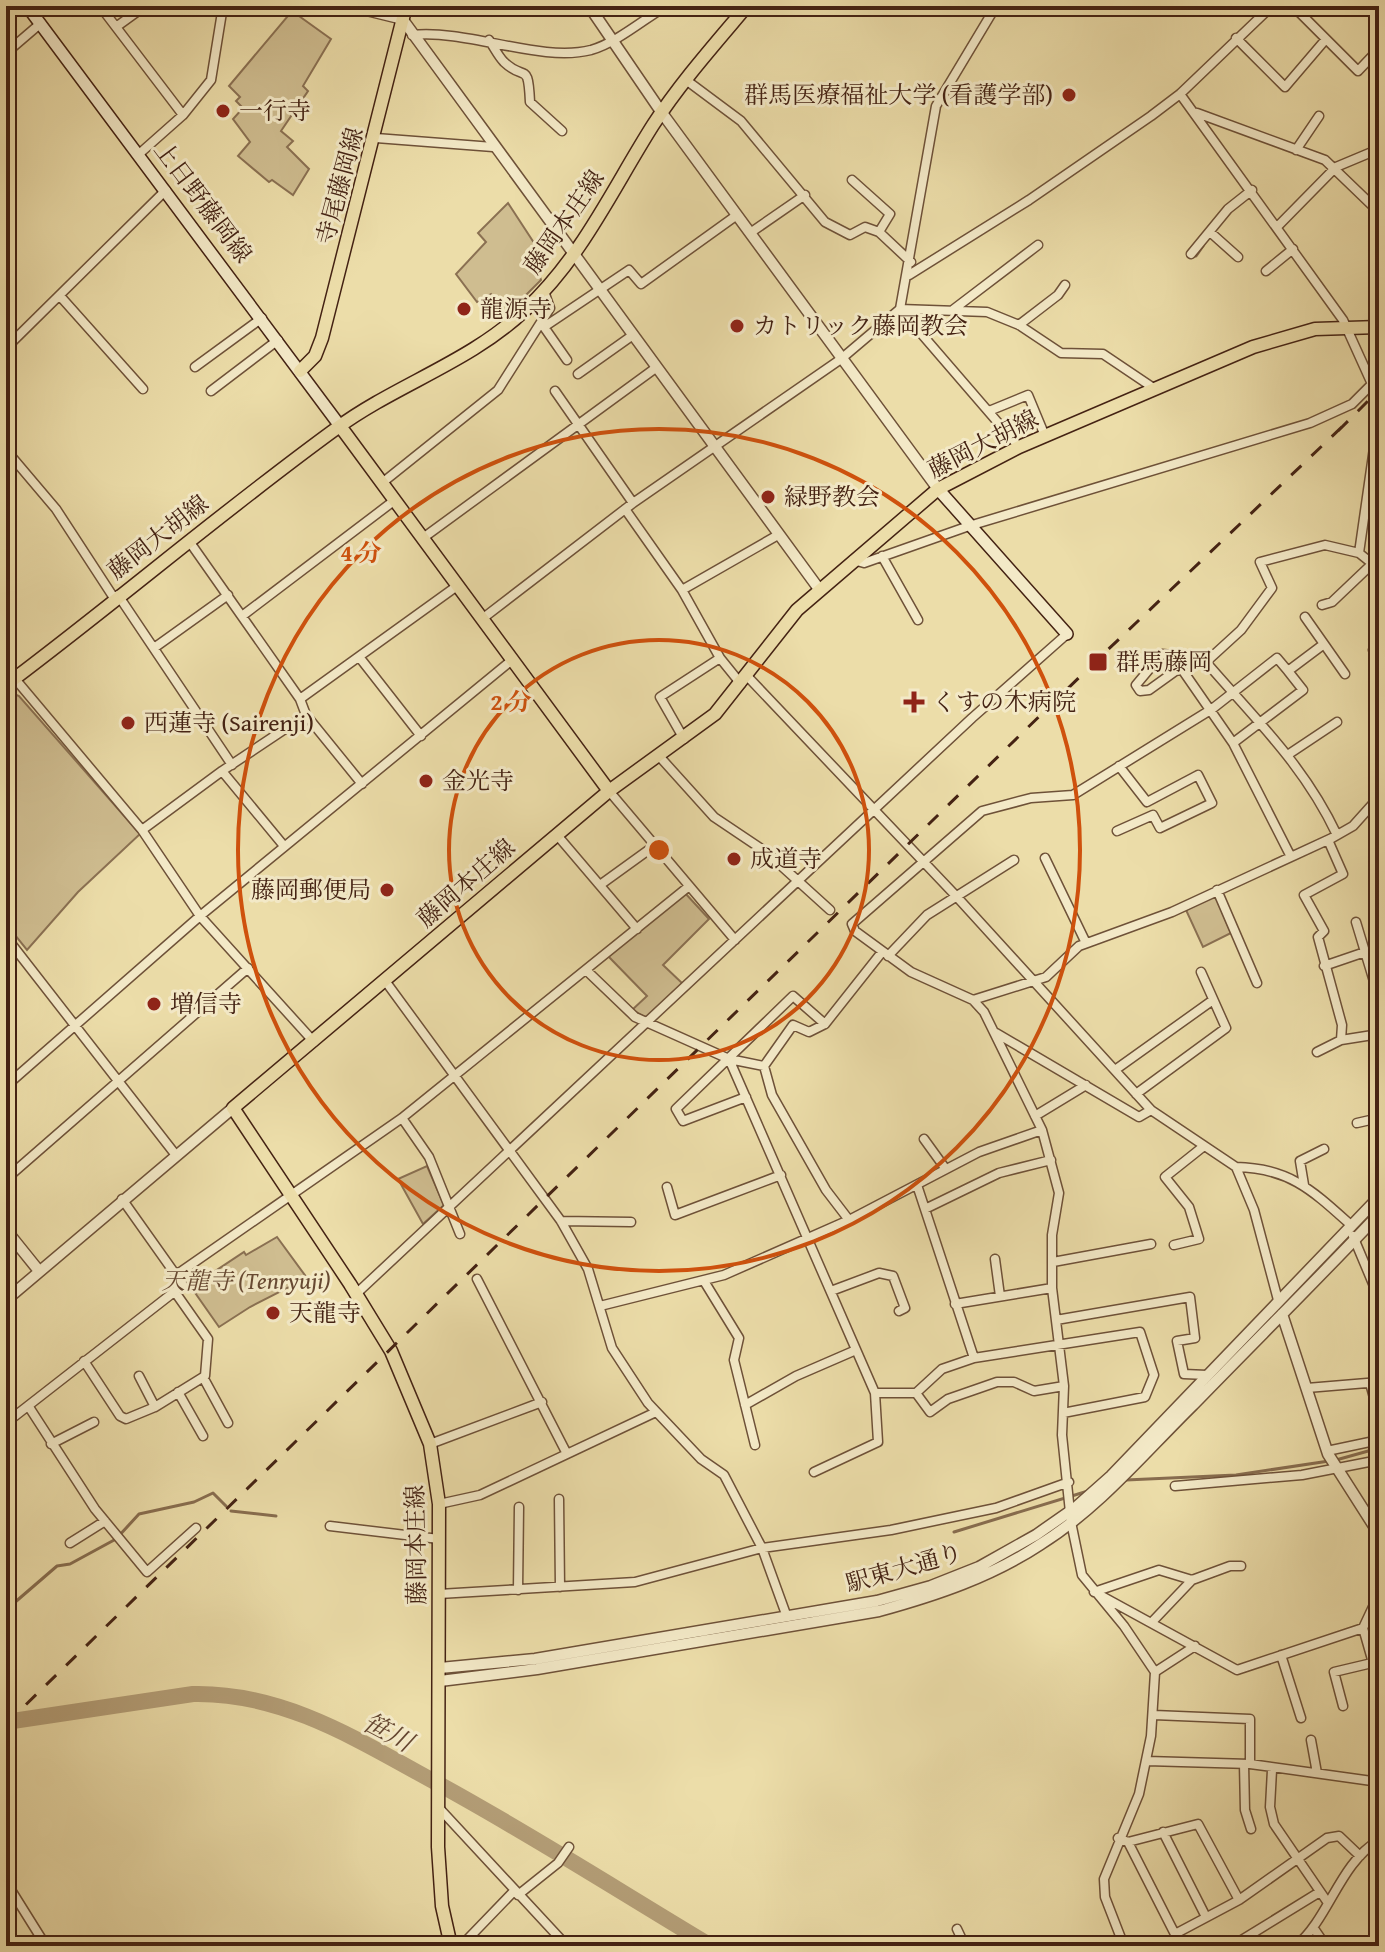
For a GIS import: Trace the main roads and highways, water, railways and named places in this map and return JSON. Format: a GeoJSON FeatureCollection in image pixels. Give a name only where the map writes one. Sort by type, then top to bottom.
{"type":"FeatureCollection","features":[{"type":"Feature","properties":{"kind":"main road","name":"寺尾藤岡線"},"geometry":{"type":"LineString","coordinates":[[300,371],[315,356],[322,338],[376,138],[406,6]]}},
{"type":"Feature","properties":{"kind":"main road","name":"藤岡本庄線"},"geometry":{"type":"LineString","coordinates":[[340,426],[496,334],[544,291],[574,255],[662,113],[747,6]]}},
{"type":"Feature","properties":{"kind":"main road","name":"上日野藤岡線"},"geometry":{"type":"LineString","coordinates":[[30,7],[340,426]]}},
{"type":"Feature","properties":{"kind":"main road","name":"藤岡大胡線"},"geometry":{"type":"LineString","coordinates":[[609,791],[715,714],[745,680],[778,633],[819,589],[938,489],[1019,447],[1283,336],[1346,326],[1379,327]]}},
{"type":"Feature","properties":{"kind":"main road"},"geometry":{"type":"LineString","coordinates":[[340,426],[609,791]]}},
{"type":"Feature","properties":{"kind":"main road","name":"藤岡大胡線"},"geometry":{"type":"LineString","coordinates":[[9,678],[340,426]]}},
{"type":"Feature","properties":{"kind":"main road"},"geometry":{"type":"LineString","coordinates":[[938,489],[1067,634]]}},
{"type":"Feature","properties":{"kind":"main road","name":"藤岡本庄線"},"geometry":{"type":"LineString","coordinates":[[451,1946],[440,1887],[439,1504],[430,1444],[405,1379],[356,1294],[233,1108],[609,791]]}},
{"type":"Feature","properties":{"kind":"waterway"},"geometry":{"type":"LineString","coordinates":[[1196,256],[1203,246]]}},
{"type":"Feature","properties":{"kind":"waterway"},"geometry":{"type":"LineString","coordinates":[[1336,1460],[1379,1448]]}},
{"type":"Feature","properties":{"kind":"waterway"},"geometry":{"type":"LineString","coordinates":[[1126,1480],[1236,1475],[1329,1461]]}},
{"type":"Feature","properties":{"kind":"waterway"},"geometry":{"type":"LineString","coordinates":[[954,1532],[1088,1491]]}},
{"type":"Feature","properties":{"kind":"waterway"},"geometry":{"type":"LineString","coordinates":[[6,1610],[57,1566],[70,1564],[116,1539],[139,1514],[194,1502],[213,1493],[226,1506]]}},
{"type":"Feature","properties":{"kind":"waterway"},"geometry":{"type":"LineString","coordinates":[[231,1511],[276,1516]]}},
{"type":"Feature","properties":{"kind":"waterway","name":"笹川"},"geometry":{"type":"LineString","coordinates":[[6,1722],[193,1694],[226,1695],[289,1710],[348,1735],[470,1801],[711,1946]]}},
{"type":"Feature","properties":{"kind":"railway"},"geometry":{"type":"LineString","coordinates":[[1338,431],[1379,390]]}},
{"type":"Feature","properties":{"kind":"railway"},"geometry":{"type":"LineString","coordinates":[[6,1724],[1096,661],[1345,424]]}},
{"type":"Feature","properties":{"kind":"place","name":"群馬医療福祉大学 (看護学部)"},"geometry":{"type":"Point","coordinates":[1069,95]}},
{"type":"Feature","properties":{"kind":"place","name":"一行寺"},"geometry":{"type":"Point","coordinates":[223,111]}},
{"type":"Feature","properties":{"kind":"place","name":"龍源寺"},"geometry":{"type":"Point","coordinates":[464,309]}},
{"type":"Feature","properties":{"kind":"place","name":"カトリック藤岡教会"},"geometry":{"type":"Point","coordinates":[737,326]}},
{"type":"Feature","properties":{"kind":"place","name":"緑野教会"},"geometry":{"type":"Point","coordinates":[768,497]}},
{"type":"Feature","properties":{"kind":"place","name":"群馬藤岡"},"geometry":{"type":"Point","coordinates":[1098,662]}},
{"type":"Feature","properties":{"kind":"place","name":"くすの木病院"},"geometry":{"type":"Point","coordinates":[914,702]}},
{"type":"Feature","properties":{"kind":"place","name":"西蓮寺 (Sairenji)"},"geometry":{"type":"Point","coordinates":[128,723]}},
{"type":"Feature","properties":{"kind":"place","name":"金光寺"},"geometry":{"type":"Point","coordinates":[426,781]}},
{"type":"Feature","properties":{"kind":"place","name":"成道寺"},"geometry":{"type":"Point","coordinates":[734,859]}},
{"type":"Feature","properties":{"kind":"place","name":"藤岡郵便局"},"geometry":{"type":"Point","coordinates":[387,890]}},
{"type":"Feature","properties":{"kind":"place","name":"増信寺"},"geometry":{"type":"Point","coordinates":[154,1004]}},
{"type":"Feature","properties":{"kind":"place","name":"天龍寺"},"geometry":{"type":"Point","coordinates":[273,1313]}},
{"type":"Feature","properties":{"kind":"park label","name":"天龍寺 (Tenryuji)"},"geometry":{"type":"Point","coordinates":[246,1281]}}]}
